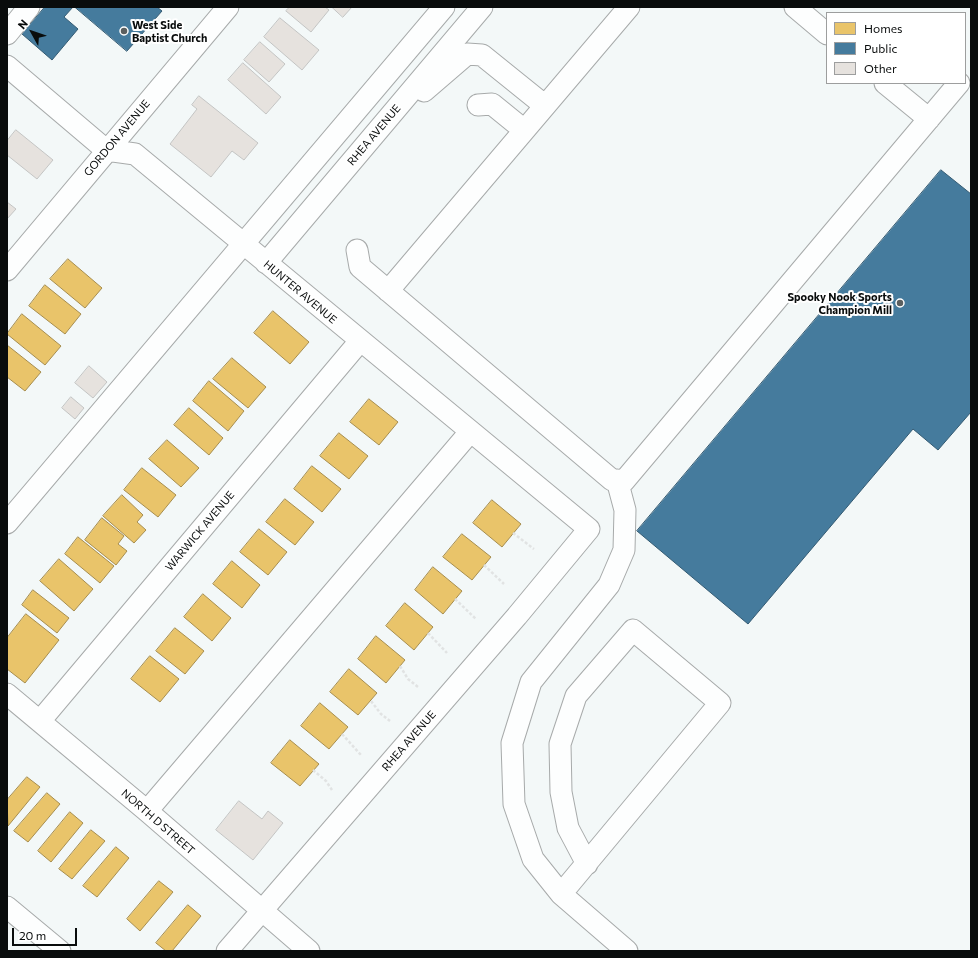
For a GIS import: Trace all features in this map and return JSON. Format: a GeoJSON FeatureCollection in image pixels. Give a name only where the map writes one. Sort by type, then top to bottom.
{"type":"FeatureCollection","features":[{"type":"Feature","properties":{"kind":"street"},"geometry":{"type":"LineString","coordinates":[[7,34],[29,7]]}},
{"type":"Feature","properties":{"kind":"street","name":"GORDON AVENUE"},"geometry":{"type":"LineString","coordinates":[[7,270],[106,150],[228,7]]}},
{"type":"Feature","properties":{"kind":"street"},"geometry":{"type":"LineString","coordinates":[[7,523],[444,7]]}},
{"type":"Feature","properties":{"kind":"street","name":"RHEA AVENUE"},"geometry":{"type":"LineString","coordinates":[[266,263],[482,7]]}},
{"type":"Feature","properties":{"kind":"street"},"geometry":{"type":"LineString","coordinates":[[388,291],[544,105],[629,7]]}},
{"type":"Feature","properties":{"kind":"street"},"geometry":{"type":"LineString","coordinates":[[795,7],[826,33]]}},
{"type":"Feature","properties":{"kind":"street"},"geometry":{"type":"LineString","coordinates":[[389,118],[434,83],[467,54],[482,55],[544,105]]}},
{"type":"Feature","properties":{"kind":"street"},"geometry":{"type":"LineString","coordinates":[[7,66],[106,150]]}},
{"type":"Feature","properties":{"kind":"street"},"geometry":{"type":"LineString","coordinates":[[886,84],[928,119]]}},
{"type":"Feature","properties":{"kind":"street"},"geometry":{"type":"LineString","coordinates":[[357,250],[360,267],[612,480],[624,481],[958,84]]}},
{"type":"Feature","properties":{"kind":"street"},"geometry":{"type":"LineString","coordinates":[[478,105],[492,104],[524,130]]}},
{"type":"Feature","properties":{"kind":"street","name":"HUNTER AVENUE"},"geometry":{"type":"LineString","coordinates":[[106,150],[136,154],[244,245],[589,529]]}},
{"type":"Feature","properties":{"kind":"street","name":"WARWICK AVENUE"},"geometry":{"type":"LineString","coordinates":[[40,721],[360,341]]}},
{"type":"Feature","properties":{"kind":"street"},"geometry":{"type":"LineString","coordinates":[[147,811],[470,432]]}},
{"type":"Feature","properties":{"kind":"street"},"geometry":{"type":"LineString","coordinates":[[617,480],[625,510],[624,550],[609,584],[531,682],[512,743],[514,804],[533,859],[561,894],[628,951]]}},
{"type":"Feature","properties":{"kind":"street","name":"RHEA AVENUE"},"geometry":{"type":"LineString","coordinates":[[227,951],[517,616],[589,529]]}},
{"type":"Feature","properties":{"kind":"street"},"geometry":{"type":"LineString","coordinates":[[561,894],[587,864],[720,703],[633,630],[576,696],[560,744],[561,792],[568,828],[587,864]]}},
{"type":"Feature","properties":{"kind":"street","name":"NORTH D STREET"},"geometry":{"type":"LineString","coordinates":[[7,694],[147,811],[309,951]]}},
{"type":"Feature","properties":{"kind":"street"},"geometry":{"type":"LineString","coordinates":[[7,907],[60,951]]}},
{"type":"Feature","properties":{"kind":"path"},"geometry":{"type":"LineString","coordinates":[[513,534],[534,550]]}},
{"type":"Feature","properties":{"kind":"path"},"geometry":{"type":"LineString","coordinates":[[484,565],[504,584]]}},
{"type":"Feature","properties":{"kind":"path"},"geometry":{"type":"LineString","coordinates":[[455,599],[476,619]]}},
{"type":"Feature","properties":{"kind":"path"},"geometry":{"type":"LineString","coordinates":[[428,633],[447,653]]}},
{"type":"Feature","properties":{"kind":"path"},"geometry":{"type":"LineString","coordinates":[[400,666],[408,679],[418,687]]}},
{"type":"Feature","properties":{"kind":"path"},"geometry":{"type":"LineString","coordinates":[[370,700],[381,714],[390,721]]}},
{"type":"Feature","properties":{"kind":"path"},"geometry":{"type":"LineString","coordinates":[[342,734],[361,756]]}},
{"type":"Feature","properties":{"kind":"path"},"geometry":{"type":"LineString","coordinates":[[313,770],[326,781],[332,790]]}},
{"type":"Feature","properties":{"kind":"building: Homes"},"geometry":{"type":"Polygon","coordinates":[[[68,259],[102,288],[85,308],[50,279],[68,259]]]}},
{"type":"Feature","properties":{"kind":"building: Homes"},"geometry":{"type":"Polygon","coordinates":[[[45,285],[81,314],[65,334],[29,306],[45,285]]]}},
{"type":"Feature","properties":{"kind":"building: Homes"},"geometry":{"type":"Polygon","coordinates":[[[273,311],[309,342],[290,364],[254,333],[273,311]]]}},
{"type":"Feature","properties":{"kind":"building: Homes"},"geometry":{"type":"Polygon","coordinates":[[[22,314],[61,346],[45,365],[7,334],[22,314]]]}},
{"type":"Feature","properties":{"kind":"building: Homes"},"geometry":{"type":"Polygon","coordinates":[[[7,345],[41,372],[25,391],[7,377],[7,345]]]}},
{"type":"Feature","properties":{"kind":"building: Homes"},"geometry":{"type":"Polygon","coordinates":[[[232,358],[266,387],[248,408],[213,379],[232,358]]]}},
{"type":"Feature","properties":{"kind":"building: Homes"},"geometry":{"type":"Polygon","coordinates":[[[209,381],[244,411],[228,431],[193,401],[209,381]]]}},
{"type":"Feature","properties":{"kind":"building: Homes"},"geometry":{"type":"Polygon","coordinates":[[[369,399],[398,422],[379,445],[350,422],[369,399]]]}},
{"type":"Feature","properties":{"kind":"building: Homes"},"geometry":{"type":"Polygon","coordinates":[[[189,408],[223,438],[209,455],[174,425],[189,408]]]}},
{"type":"Feature","properties":{"kind":"building: Homes"},"geometry":{"type":"Polygon","coordinates":[[[339,433],[368,456],[349,479],[320,456],[339,433]]]}},
{"type":"Feature","properties":{"kind":"building: Homes"},"geometry":{"type":"Polygon","coordinates":[[[167,440],[199,468],[181,487],[149,459],[167,440]]]}},
{"type":"Feature","properties":{"kind":"building: Homes"},"geometry":{"type":"Polygon","coordinates":[[[312,466],[341,489],[322,512],[294,489],[312,466]]]}},
{"type":"Feature","properties":{"kind":"building: Homes"},"geometry":{"type":"Polygon","coordinates":[[[142,468],[176,495],[158,517],[124,490],[142,468]]]}},
{"type":"Feature","properties":{"kind":"building: Homes"},"geometry":{"type":"Polygon","coordinates":[[[122,495],[143,515],[137,522],[146,530],[134,543],[103,516],[122,495]]]}},
{"type":"Feature","properties":{"kind":"building: Homes"},"geometry":{"type":"Polygon","coordinates":[[[285,499],[314,522],[295,545],[266,522],[285,499]]]}},
{"type":"Feature","properties":{"kind":"building: Homes"},"geometry":{"type":"Polygon","coordinates":[[[492,500],[521,524],[502,547],[473,523],[492,500]]]}},
{"type":"Feature","properties":{"kind":"building: Homes"},"geometry":{"type":"Polygon","coordinates":[[[102,518],[124,536],[118,544],[127,551],[116,565],[85,540],[102,518]]]}},
{"type":"Feature","properties":{"kind":"building: Homes"},"geometry":{"type":"Polygon","coordinates":[[[259,529],[287,552],[268,575],[240,552],[259,529]]]}},
{"type":"Feature","properties":{"kind":"building: Homes"},"geometry":{"type":"Polygon","coordinates":[[[462,534],[491,557],[472,580],[443,557],[462,534]]]}},
{"type":"Feature","properties":{"kind":"building: Homes"},"geometry":{"type":"Polygon","coordinates":[[[78,537],[114,566],[100,583],[65,554],[78,537]]]}},
{"type":"Feature","properties":{"kind":"building: Homes"},"geometry":{"type":"Polygon","coordinates":[[[59,559],[93,589],[74,611],[40,581],[59,559]]]}},
{"type":"Feature","properties":{"kind":"building: Homes"},"geometry":{"type":"Polygon","coordinates":[[[232,561],[260,585],[242,608],[213,584],[232,561]]]}},
{"type":"Feature","properties":{"kind":"building: Homes"},"geometry":{"type":"Polygon","coordinates":[[[433,567],[462,591],[443,614],[415,590],[433,567]]]}},
{"type":"Feature","properties":{"kind":"building: Homes"},"geometry":{"type":"Polygon","coordinates":[[[33,590],[69,618],[57,633],[22,605],[33,590]]]}},
{"type":"Feature","properties":{"kind":"building: Homes"},"geometry":{"type":"Polygon","coordinates":[[[203,594],[231,618],[212,641],[184,617],[203,594]]]}},
{"type":"Feature","properties":{"kind":"building: Homes"},"geometry":{"type":"Polygon","coordinates":[[[405,603],[433,627],[414,650],[386,626],[405,603]]]}},
{"type":"Feature","properties":{"kind":"building: Homes"},"geometry":{"type":"Polygon","coordinates":[[[26,614],[59,640],[25,683],[7,669],[7,638],[26,614]]]}},
{"type":"Feature","properties":{"kind":"building: Homes"},"geometry":{"type":"Polygon","coordinates":[[[175,628],[204,651],[185,674],[156,651],[175,628]]]}},
{"type":"Feature","properties":{"kind":"building: Homes"},"geometry":{"type":"Polygon","coordinates":[[[376,636],[405,660],[386,683],[358,659],[376,636]]]}},
{"type":"Feature","properties":{"kind":"building: Homes"},"geometry":{"type":"Polygon","coordinates":[[[150,656],[179,679],[160,702],[131,679],[150,656]]]}},
{"type":"Feature","properties":{"kind":"building: Homes"},"geometry":{"type":"Polygon","coordinates":[[[349,669],[377,693],[358,715],[330,692],[349,669]]]}},
{"type":"Feature","properties":{"kind":"building: Homes"},"geometry":{"type":"Polygon","coordinates":[[[320,703],[348,727],[329,749],[301,726],[320,703]]]}},
{"type":"Feature","properties":{"kind":"building: Homes"},"geometry":{"type":"Polygon","coordinates":[[[290,740],[319,764],[300,786],[271,763],[290,740]]]}},
{"type":"Feature","properties":{"kind":"building: Homes"},"geometry":{"type":"Polygon","coordinates":[[[27,777],[40,787],[8,826],[7,800],[27,777]]]}},
{"type":"Feature","properties":{"kind":"building: Homes"},"geometry":{"type":"Polygon","coordinates":[[[47,793],[60,804],[28,842],[14,831],[47,793]]]}},
{"type":"Feature","properties":{"kind":"building: Homes"},"geometry":{"type":"Polygon","coordinates":[[[70,812],[83,823],[51,862],[38,851],[70,812]]]}},
{"type":"Feature","properties":{"kind":"building: Homes"},"geometry":{"type":"Polygon","coordinates":[[[91,830],[105,841],[72,879],[59,869],[91,830]]]}},
{"type":"Feature","properties":{"kind":"building: Homes"},"geometry":{"type":"Polygon","coordinates":[[[116,847],[129,858],[97,897],[83,886],[116,847]]]}},
{"type":"Feature","properties":{"kind":"building: Homes"},"geometry":{"type":"Polygon","coordinates":[[[159,881],[173,892],[140,931],[127,919],[159,881]]]}},
{"type":"Feature","properties":{"kind":"building: Homes"},"geometry":{"type":"Polygon","coordinates":[[[188,905],[201,916],[172,951],[166,951],[156,943],[188,905]]]}},
{"type":"Feature","properties":{"kind":"building: Public"},"geometry":{"type":"Polygon","coordinates":[[[45,7],[73,7],[64,17],[78,29],[52,60],[22,34],[45,7]]]}},
{"type":"Feature","properties":{"kind":"building: Public","name":"West Side Baptist Church"},"geometry":{"type":"Polygon","coordinates":[[[75,7],[157,7],[162,11],[127,51],[75,7]]]}},
{"type":"Feature","properties":{"kind":"building: Public","name":"Spooky Nook Sports Champion Mill"},"geometry":{"type":"Polygon","coordinates":[[[941,170],[971,194],[971,412],[938,450],[913,429],[748,624],[637,531],[941,170]]]}},
{"type":"Feature","properties":{"kind":"building: Other"},"geometry":{"type":"Polygon","coordinates":[[[290,7],[325,7],[329,10],[311,32],[286,11],[290,7]]]}},
{"type":"Feature","properties":{"kind":"building: Other"},"geometry":{"type":"Polygon","coordinates":[[[332,7],[352,7],[343,17],[332,7]]]}},
{"type":"Feature","properties":{"kind":"building: Other"},"geometry":{"type":"Polygon","coordinates":[[[280,18],[319,50],[302,70],[264,37],[280,18]]]}},
{"type":"Feature","properties":{"kind":"building: Other"},"geometry":{"type":"Polygon","coordinates":[[[260,42],[285,64],[269,82],[244,60],[260,42]]]}},
{"type":"Feature","properties":{"kind":"building: Other"},"geometry":{"type":"Polygon","coordinates":[[[243,63],[281,97],[266,114],[228,80],[243,63]]]}},
{"type":"Feature","properties":{"kind":"building: Other"},"geometry":{"type":"Polygon","coordinates":[[[199,96],[258,143],[244,160],[232,151],[211,177],[170,144],[197,109],[192,105],[199,96]]]}},
{"type":"Feature","properties":{"kind":"building: Other"},"geometry":{"type":"Polygon","coordinates":[[[16,130],[53,160],[37,179],[7,155],[7,141],[16,130]]]}},
{"type":"Feature","properties":{"kind":"building: Other"},"geometry":{"type":"Polygon","coordinates":[[[7,202],[16,209],[7,219],[7,202]]]}},
{"type":"Feature","properties":{"kind":"building: Other"},"geometry":{"type":"Polygon","coordinates":[[[89,366],[107,382],[93,398],[75,383],[89,366]]]}},
{"type":"Feature","properties":{"kind":"building: Other"},"geometry":{"type":"Polygon","coordinates":[[[71,397],[84,408],[75,419],[62,408],[71,397]]]}},
{"type":"Feature","properties":{"kind":"building: Other"},"geometry":{"type":"Polygon","coordinates":[[[239,801],[262,819],[268,811],[283,823],[253,860],[216,830],[239,801]]]}},
{"type":"Feature","properties":{"kind":"place","name":"West Side Baptist Church"},"geometry":{"type":"Point","coordinates":[124,31]}},
{"type":"Feature","properties":{"kind":"place","name":"Spooky Nook Sports Champion Mill"},"geometry":{"type":"Point","coordinates":[900,303]}}]}
